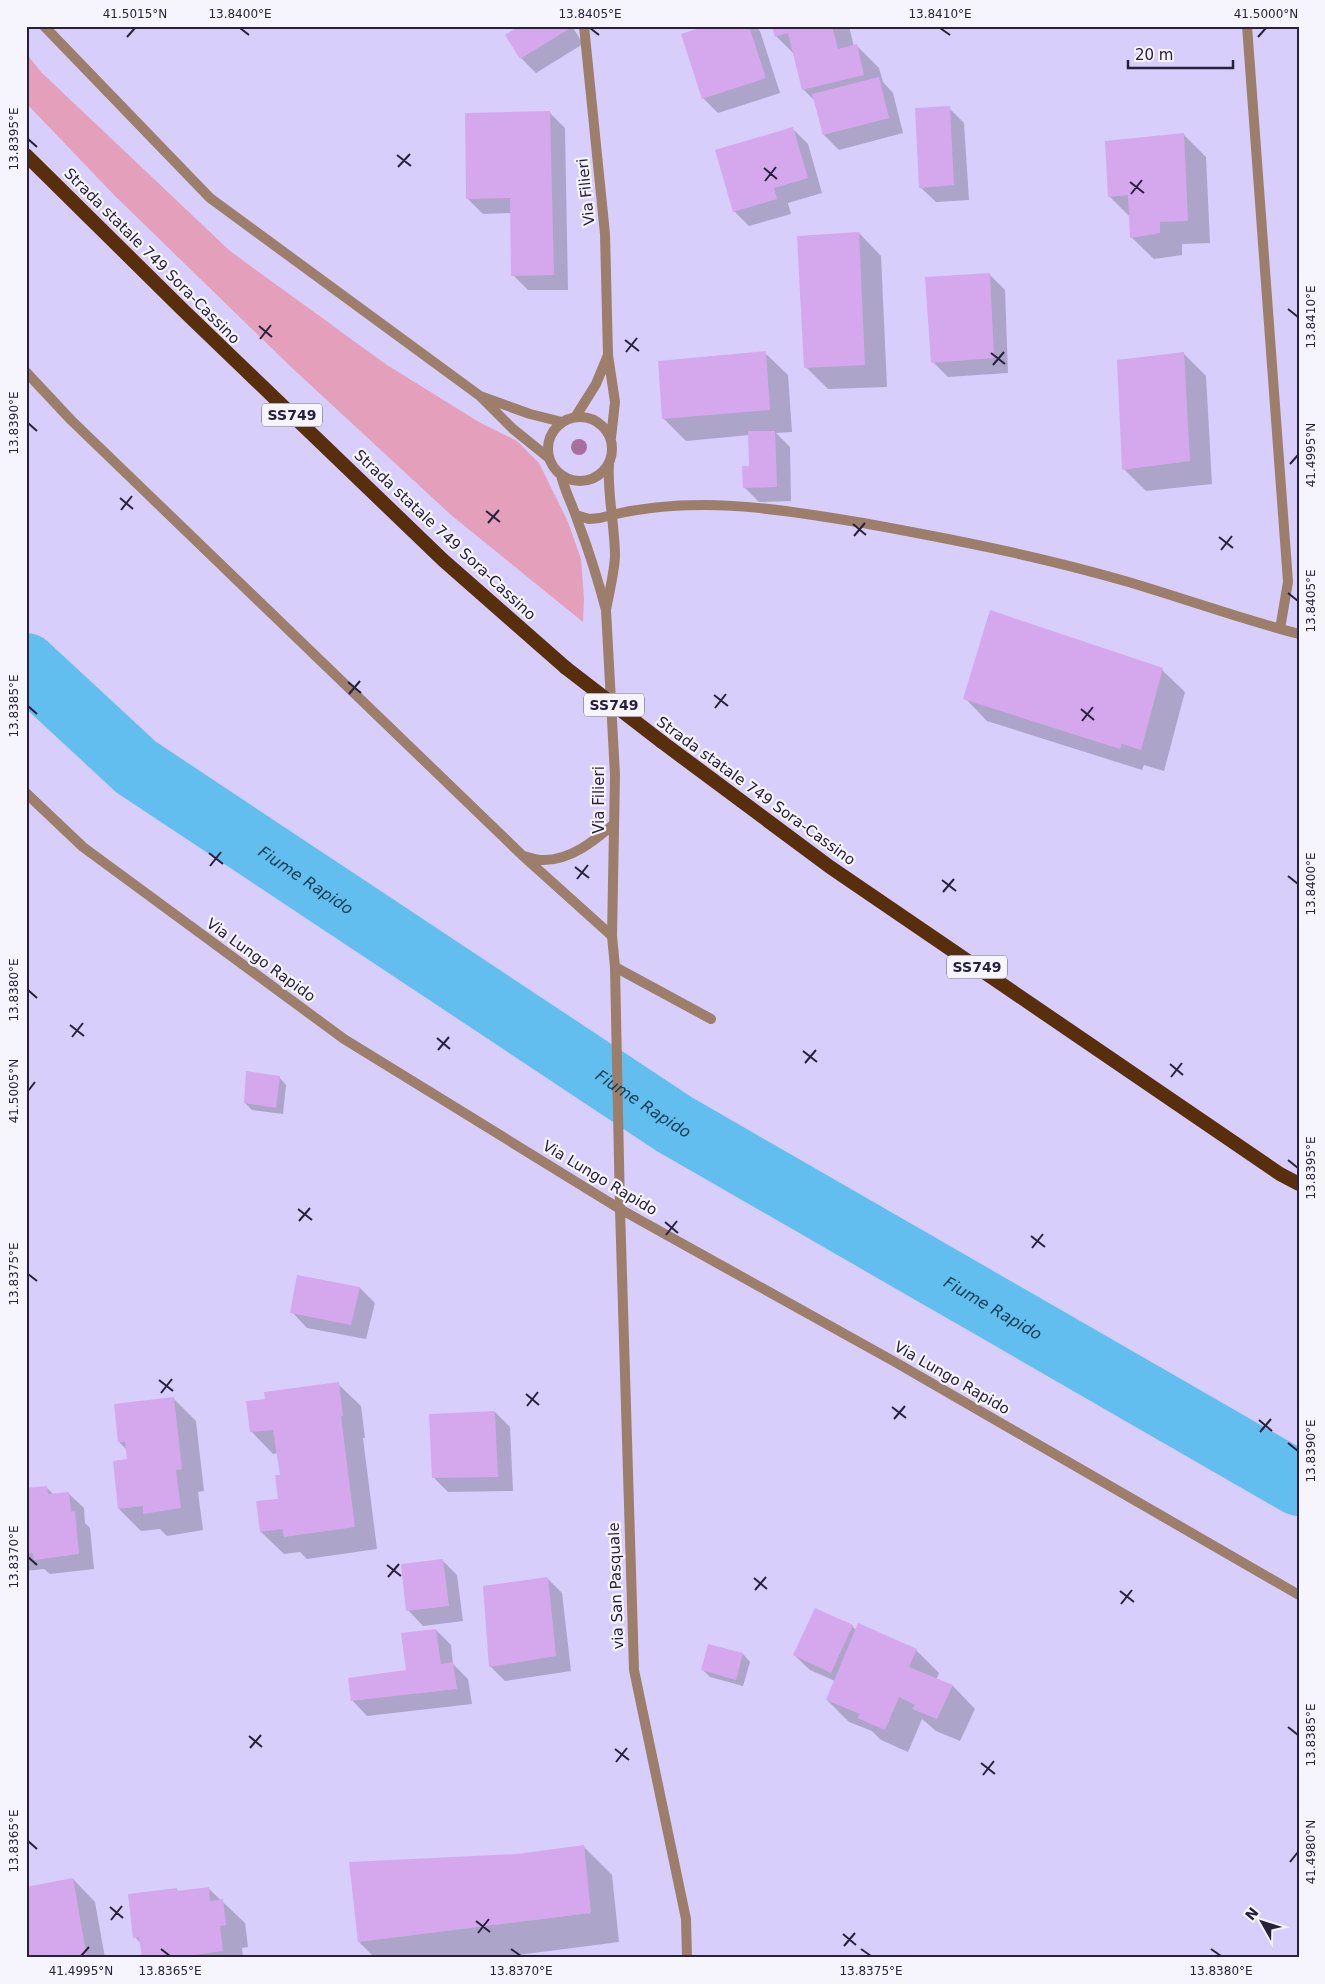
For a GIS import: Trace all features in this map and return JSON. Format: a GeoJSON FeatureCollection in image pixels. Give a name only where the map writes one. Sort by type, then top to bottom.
{"type":"FeatureCollection","features":[{"type":"Feature","properties":{"kind":"highway","name":"Strada statale 749 Sora-Cassino"},"geometry":{"type":"LineString","coordinates":[[26,155],[183,310],[436,553],[566,668],[830,867],[1280,1174],[1299,1184]]}},
{"type":"Feature","properties":{"kind":"street"},"geometry":{"type":"LineString","coordinates":[[44,26],[210,198],[480,396],[513,429],[549,458]]}},
{"type":"Feature","properties":{"kind":"street","name":"Via Filieri"},"geometry":{"type":"LineString","coordinates":[[584,26],[606,234],[608,355],[615,402],[611,438]]}},
{"type":"Feature","properties":{"kind":"street"},"geometry":{"type":"LineString","coordinates":[[1247,26],[1288,582],[1280,629]]}},
{"type":"Feature","properties":{"kind":"street","name":"Via Filieri"},"geometry":{"type":"LineString","coordinates":[[576,416],[596,384],[608,355]]}},
{"type":"Feature","properties":{"kind":"street"},"geometry":{"type":"LineString","coordinates":[[26,372],[71,420],[522,856],[612,936]]}},
{"type":"Feature","properties":{"kind":"street"},"geometry":{"type":"LineString","coordinates":[[480,396],[530,414],[562,422]]}},
{"type":"Feature","properties":{"kind":"street"},"geometry":{"type":"LineString","coordinates":[[576,416],[598,421],[611,438],[613,447],[609,464],[602,473],[582,482],[561,475],[554,468],[549,458],[548,446],[550,436],[562,422],[576,416]]}},
{"type":"Feature","properties":{"kind":"street","name":"Via Filieri"},"geometry":{"type":"LineString","coordinates":[[606,610],[615,558],[613,515],[608,487],[609,464]]}},
{"type":"Feature","properties":{"kind":"street","name":"Via Filieri"},"geometry":{"type":"LineString","coordinates":[[561,475],[566,494],[576,515],[593,564],[606,610],[615,775],[612,936],[615,967],[620,1183]]}},
{"type":"Feature","properties":{"kind":"street"},"geometry":{"type":"LineString","coordinates":[[576,515],[589,519],[670,506],[723,504],[797,512],[1021,553],[1124,581],[1299,634]]}},
{"type":"Feature","properties":{"kind":"street","name":"Via Lungo Rapido"},"geometry":{"type":"LineString","coordinates":[[26,794],[83,847],[344,1040],[620,1209],[895,1362],[1299,1595]]}},
{"type":"Feature","properties":{"kind":"street"},"geometry":{"type":"LineString","coordinates":[[522,856],[542,860],[571,854],[593,842],[614,824]]}},
{"type":"Feature","properties":{"kind":"street"},"geometry":{"type":"LineString","coordinates":[[615,967],[711,1019]]}},
{"type":"Feature","properties":{"kind":"street","name":"via San Pasquale"},"geometry":{"type":"LineString","coordinates":[[620,1183],[634,1670],[686,1919],[687,1958]]}},
{"type":"Feature","properties":{"kind":"shaded area"},"geometry":{"type":"Polygon","coordinates":[[[26,53],[41,72],[230,251],[387,365],[479,422],[517,441],[539,463],[568,522],[581,559],[584,598],[583,622],[451,515],[290,366],[115,196],[26,103],[26,53]]]}},
{"type":"Feature","properties":{"kind":"building"},"geometry":{"type":"Polygon","coordinates":[[[519,26],[567,26],[569,29],[520,59],[505,35],[519,26]]]}},
{"type":"Feature","properties":{"kind":"building"},"geometry":{"type":"Polygon","coordinates":[[[706,26],[749,26],[766,78],[702,99],[681,34],[706,26]]]}},
{"type":"Feature","properties":{"kind":"building"},"geometry":{"type":"Polygon","coordinates":[[[772,26],[832,26],[838,49],[857,44],[864,75],[802,90],[788,33],[775,37],[772,26]]]}},
{"type":"Feature","properties":{"kind":"building"},"geometry":{"type":"Polygon","coordinates":[[[879,77],[889,118],[823,135],[812,94],[879,77]]]}},
{"type":"Feature","properties":{"kind":"building"},"geometry":{"type":"Polygon","coordinates":[[[950,106],[954,185],[919,188],[915,108],[950,106]]]}},
{"type":"Feature","properties":{"kind":"building"},"geometry":{"type":"Polygon","coordinates":[[[550,111],[554,275],[511,276],[510,198],[466,199],[465,113],[550,111]]]}},
{"type":"Feature","properties":{"kind":"building"},"geometry":{"type":"Polygon","coordinates":[[[793,127],[808,178],[774,188],[777,199],[733,212],[715,150],[793,127]]]}},
{"type":"Feature","properties":{"kind":"building"},"geometry":{"type":"Polygon","coordinates":[[[1184,133],[1188,221],[1160,222],[1160,233],[1130,238],[1128,195],[1108,197],[1105,141],[1184,133]]]}},
{"type":"Feature","properties":{"kind":"building"},"geometry":{"type":"Polygon","coordinates":[[[859,232],[865,365],[804,368],[797,236],[859,232]]]}},
{"type":"Feature","properties":{"kind":"building"},"geometry":{"type":"Polygon","coordinates":[[[990,273],[994,358],[931,363],[925,277],[990,273]]]}},
{"type":"Feature","properties":{"kind":"building"},"geometry":{"type":"Polygon","coordinates":[[[766,351],[770,410],[662,419],[658,361],[766,351]]]}},
{"type":"Feature","properties":{"kind":"building"},"geometry":{"type":"Polygon","coordinates":[[[1184,352],[1190,461],[1122,470],[1117,360],[1184,352]]]}},
{"type":"Feature","properties":{"kind":"building"},"geometry":{"type":"Polygon","coordinates":[[[748,431],[775,431],[777,487],[743,488],[742,466],[749,466],[748,431]]]}},
{"type":"Feature","properties":{"kind":"building"},"geometry":{"type":"Polygon","coordinates":[[[990,610],[1163,668],[1141,750],[1122,744],[1120,749],[963,699],[990,610]]]}},
{"type":"Feature","properties":{"kind":"building"},"geometry":{"type":"Polygon","coordinates":[[[246,1071],[280,1076],[276,1108],[244,1103],[246,1071]]]}},
{"type":"Feature","properties":{"kind":"building"},"geometry":{"type":"Polygon","coordinates":[[[297,1275],[360,1287],[351,1325],[290,1313],[297,1275]]]}},
{"type":"Feature","properties":{"kind":"building"},"geometry":{"type":"Polygon","coordinates":[[[339,1382],[343,1416],[341,1416],[355,1527],[284,1537],[282,1529],[260,1532],[256,1501],[278,1499],[275,1475],[280,1475],[273,1430],[250,1432],[246,1401],[265,1399],[264,1392],[339,1382]]]}},
{"type":"Feature","properties":{"kind":"building"},"geometry":{"type":"Polygon","coordinates":[[[174,1397],[182,1469],[176,1470],[181,1508],[143,1514],[143,1506],[118,1509],[113,1461],[127,1459],[125,1442],[118,1442],[114,1404],[174,1397]]]}},
{"type":"Feature","properties":{"kind":"building"},"geometry":{"type":"Polygon","coordinates":[[[495,1411],[498,1477],[432,1478],[429,1414],[495,1411]]]}},
{"type":"Feature","properties":{"kind":"building"},"geometry":{"type":"Polygon","coordinates":[[[47,1486],[48,1494],[69,1492],[71,1512],[75,1511],[79,1554],[34,1560],[33,1553],[26,1554],[26,1488],[47,1486]]]}},
{"type":"Feature","properties":{"kind":"building"},"geometry":{"type":"Polygon","coordinates":[[[443,1559],[449,1606],[406,1611],[401,1564],[443,1559]]]}},
{"type":"Feature","properties":{"kind":"building"},"geometry":{"type":"Polygon","coordinates":[[[548,1577],[556,1656],[489,1667],[483,1586],[548,1577]]]}},
{"type":"Feature","properties":{"kind":"building"},"geometry":{"type":"Polygon","coordinates":[[[815,1608],[853,1625],[831,1673],[793,1655],[815,1608]]]}},
{"type":"Feature","properties":{"kind":"building"},"geometry":{"type":"Polygon","coordinates":[[[858,1623],[917,1649],[909,1667],[953,1685],[937,1719],[912,1709],[915,1705],[899,1697],[885,1730],[857,1718],[860,1714],[826,1700],[858,1623]]]}},
{"type":"Feature","properties":{"kind":"building"},"geometry":{"type":"Polygon","coordinates":[[[436,1629],[441,1664],[453,1662],[457,1689],[351,1701],[348,1678],[406,1670],[401,1633],[436,1629]]]}},
{"type":"Feature","properties":{"kind":"building"},"geometry":{"type":"Polygon","coordinates":[[[708,1644],[743,1653],[736,1680],[701,1670],[708,1644]]]}},
{"type":"Feature","properties":{"kind":"building"},"geometry":{"type":"Polygon","coordinates":[[[584,1845],[591,1913],[358,1942],[349,1862],[517,1854],[584,1845]]]}},
{"type":"Feature","properties":{"kind":"building"},"geometry":{"type":"Polygon","coordinates":[[[73,1878],[87,1958],[26,1958],[26,1887],[73,1878]]]}},
{"type":"Feature","properties":{"kind":"building"},"geometry":{"type":"Polygon","coordinates":[[[209,1887],[210,1901],[223,1899],[226,1925],[220,1926],[223,1951],[173,1958],[142,1958],[139,1937],[133,1938],[128,1894],[177,1888],[177,1891],[209,1887]]]}},
{"type":"Feature","properties":{"kind":"waterway","name":"Fiume Rapido"},"geometry":{"type":"LineString","coordinates":[[26,665],[136,767],[674,1124],[1299,1484]]}}]}
